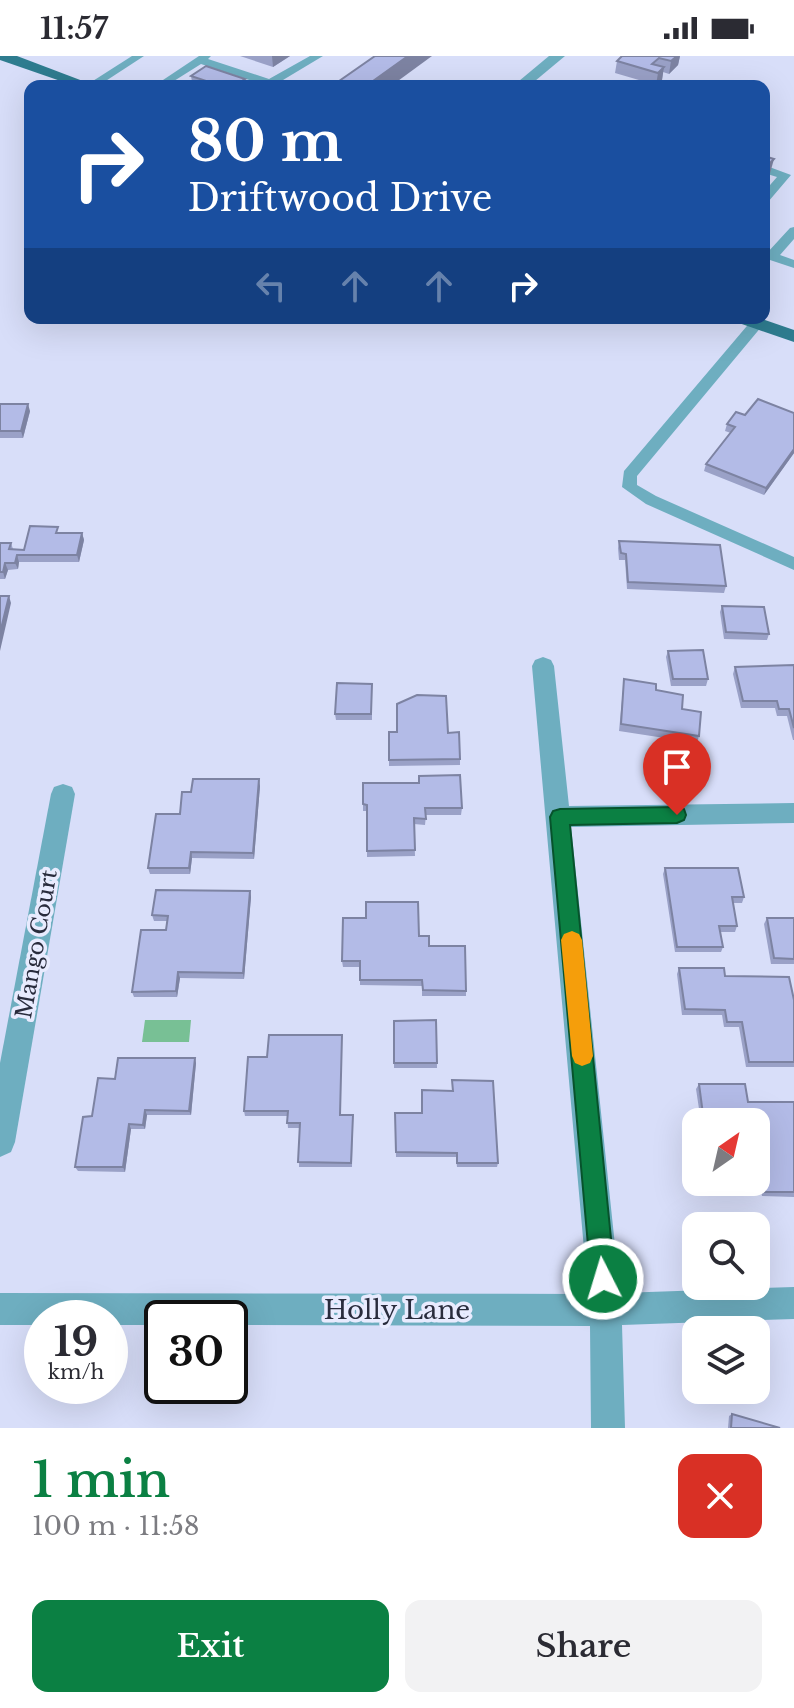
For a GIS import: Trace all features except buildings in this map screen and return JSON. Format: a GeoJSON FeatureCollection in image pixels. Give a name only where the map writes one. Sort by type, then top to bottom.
{"type":"FeatureCollection","features":[{"type":"Feature","properties":{"kind":"main road"},"geometry":{"type":"LineString","coordinates":[[3,56],[73,80]]}},
{"type":"Feature","properties":{"kind":"main road"},"geometry":{"type":"LineString","coordinates":[[759,324],[794,336]]}},
{"type":"Feature","properties":{"kind":"street"},"geometry":{"type":"LineString","coordinates":[[528,80],[558,56]]}},
{"type":"Feature","properties":{"kind":"street"},"geometry":{"type":"LineString","coordinates":[[543,666],[606,1310],[608,1428]]}},
{"type":"Feature","properties":{"kind":"street","name":"Mango Court"},"geometry":{"type":"LineString","coordinates":[[0,1142],[63,794]]}},
{"type":"Feature","properties":{"kind":"street"},"geometry":{"type":"LineString","coordinates":[[560,817],[794,813]]}},
{"type":"Feature","properties":{"kind":"street","name":"Holly Lane"},"geometry":{"type":"LineString","coordinates":[[0,1309],[606,1310],[794,1303]]}},
{"type":"Feature","properties":{"kind":"lane"},"geometry":{"type":"LineString","coordinates":[[100,80],[139,56]]}},
{"type":"Feature","properties":{"kind":"lane"},"geometry":{"type":"LineString","coordinates":[[274,80],[318,56]]}},
{"type":"Feature","properties":{"kind":"lane"},"geometry":{"type":"LineString","coordinates":[[168,80],[203,58],[255,80]]}},
{"type":"Feature","properties":{"kind":"lane"},"geometry":{"type":"LineString","coordinates":[[770,171],[785,175],[770,192]]}},
{"type":"Feature","properties":{"kind":"lane"},"geometry":{"type":"LineString","coordinates":[[794,231],[772,256],[794,264]]}},
{"type":"Feature","properties":{"kind":"lane"},"geometry":{"type":"LineString","coordinates":[[748,324],[720,364],[629,475],[630,487],[651,500],[794,564]]}},
{"type":"Feature","properties":{"kind":"shaded area"},"geometry":{"type":"Polygon","coordinates":[[[145,1020],[191,1020],[189,1042],[142,1042],[145,1020]]]}},
{"type":"Feature","properties":{"kind":"slow traffic"},"geometry":{"type":"LineString","coordinates":[[572,940],[582,1056]]}},
{"type":"Feature","properties":{"kind":"route"},"geometry":{"type":"LineString","coordinates":[[603,1279],[560,817],[677,815]]}}]}
